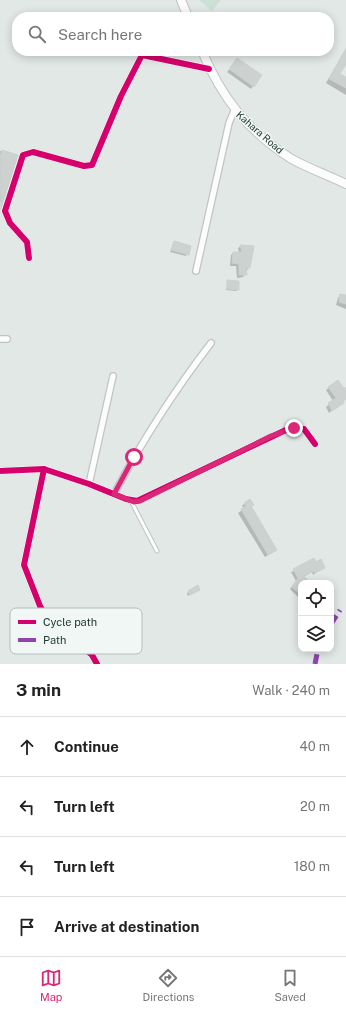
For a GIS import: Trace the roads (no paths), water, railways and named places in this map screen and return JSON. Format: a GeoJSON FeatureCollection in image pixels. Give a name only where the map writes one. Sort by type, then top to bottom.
{"type":"FeatureCollection","features":[{"type":"Feature","properties":{"kind":"street"},"geometry":{"type":"LineString","coordinates":[[181,0],[186,12]]}},
{"type":"Feature","properties":{"kind":"street"},"geometry":{"type":"LineString","coordinates":[[29,258],[27,242],[10,223],[5,211],[23,155],[32,152],[84,166],[92,165],[121,96],[141,56]]}},
{"type":"Feature","properties":{"kind":"street"},"geometry":{"type":"LineString","coordinates":[[147,56],[210,69]]}},
{"type":"Feature","properties":{"kind":"street","name":"Kahara Road"},"geometry":{"type":"LineString","coordinates":[[204,56],[234,111],[268,141],[291,158],[346,184]]}},
{"type":"Feature","properties":{"kind":"street"},"geometry":{"type":"LineString","coordinates":[[196,271],[229,123],[234,111]]}},
{"type":"Feature","properties":{"kind":"street"},"geometry":{"type":"LineString","coordinates":[[0,339],[7,339]]}},
{"type":"Feature","properties":{"kind":"street"},"geometry":{"type":"LineString","coordinates":[[114,494],[134,457],[184,379],[211,343]]}},
{"type":"Feature","properties":{"kind":"street"},"geometry":{"type":"LineString","coordinates":[[89,484],[113,376]]}},
{"type":"Feature","properties":{"kind":"street"},"geometry":{"type":"LineString","coordinates":[[0,471],[44,469],[89,484],[131,501],[140,501],[290,428],[304,429],[315,444]]}},
{"type":"Feature","properties":{"kind":"street"},"geometry":{"type":"LineString","coordinates":[[41,608],[24,565],[44,469]]}},
{"type":"Feature","properties":{"kind":"street"},"geometry":{"type":"LineString","coordinates":[[91,654],[96,664]]}},
{"type":"Feature","properties":{"kind":"lane"},"geometry":{"type":"LineString","coordinates":[[131,501],[157,550]]}}]}
